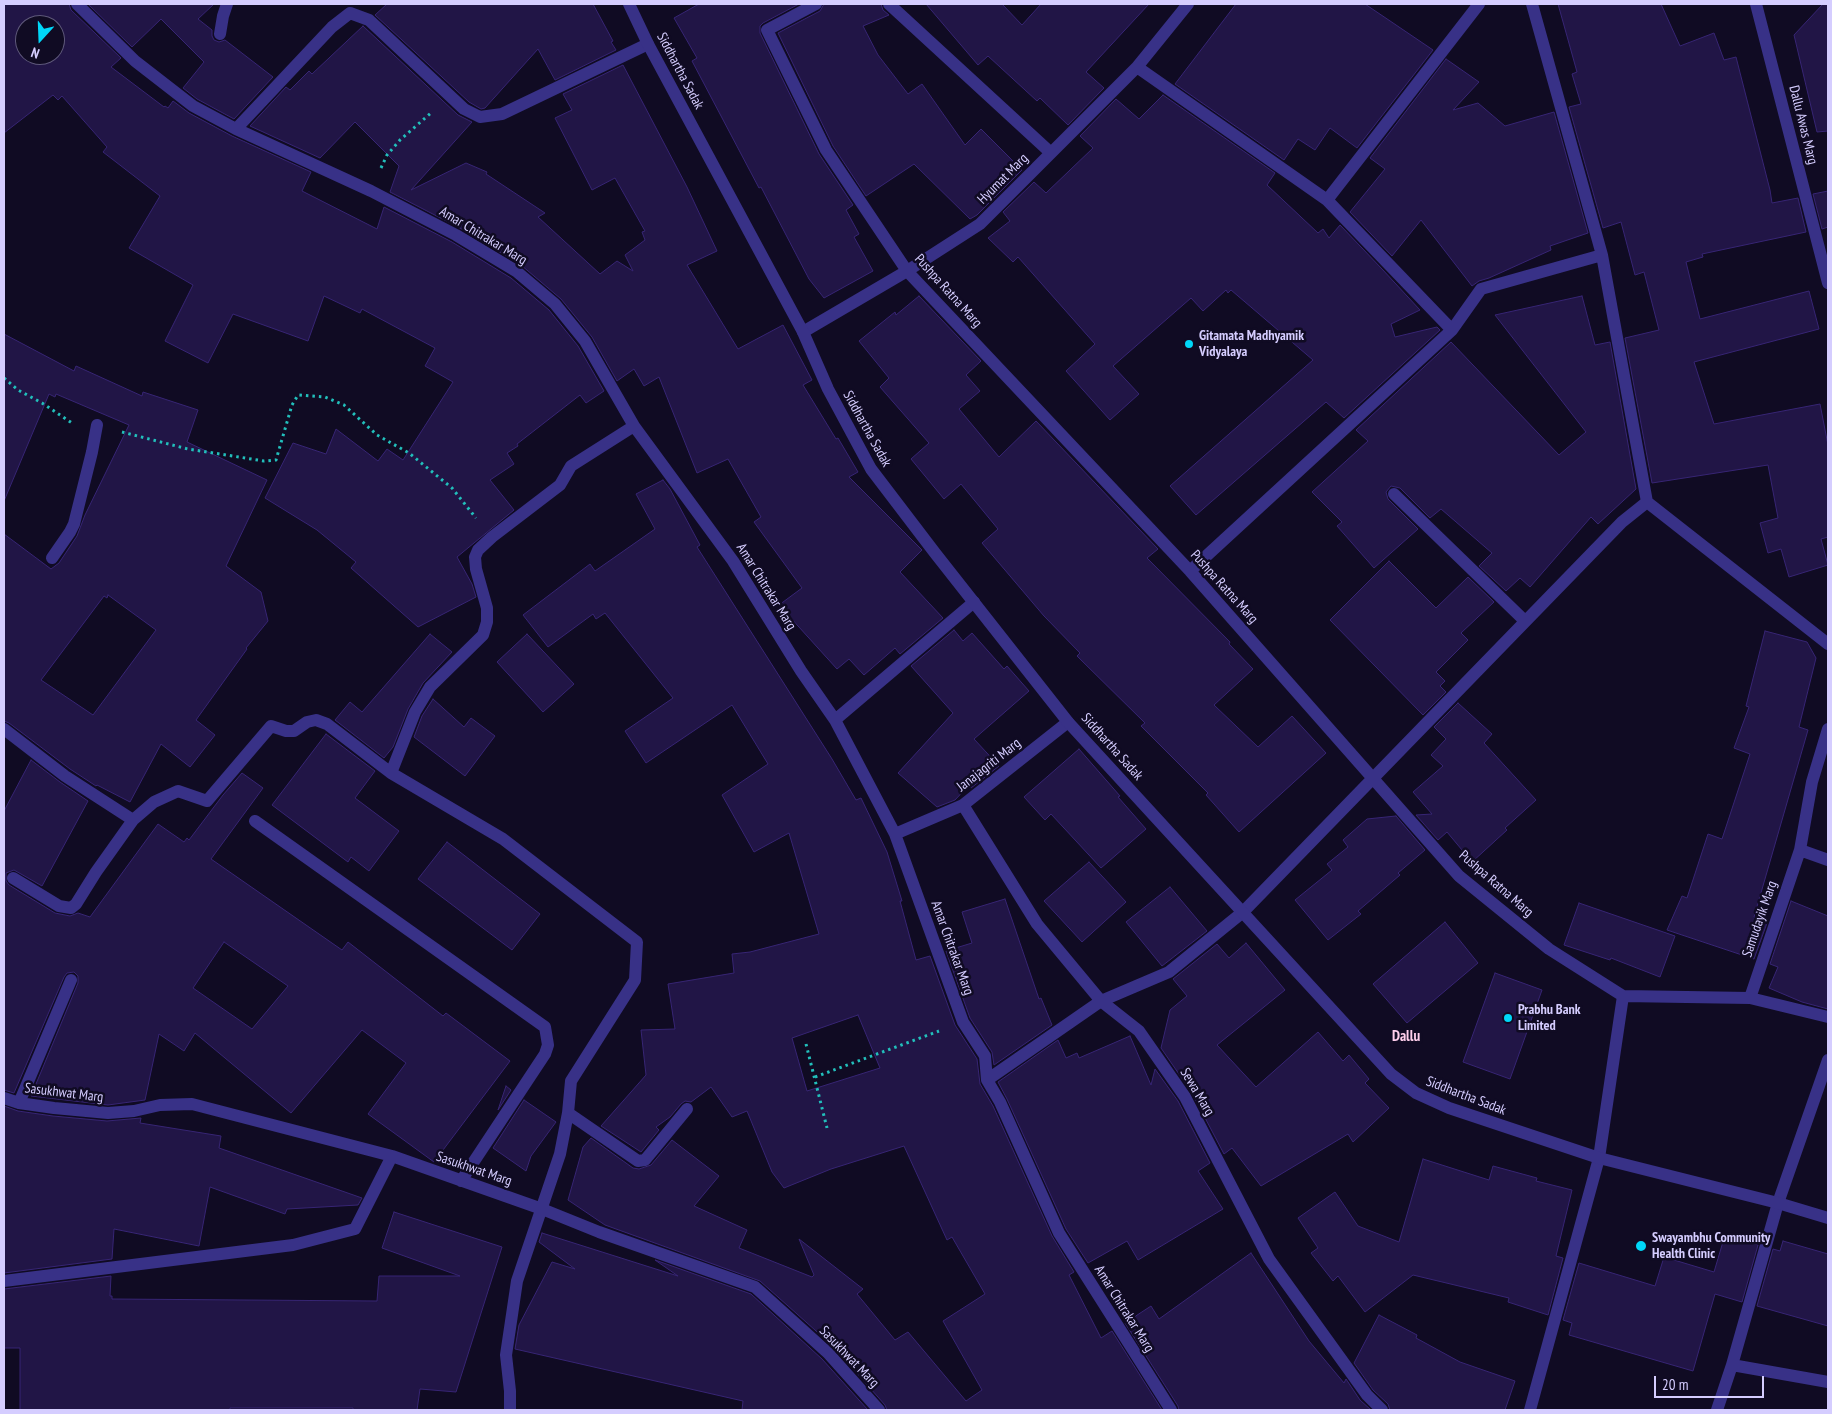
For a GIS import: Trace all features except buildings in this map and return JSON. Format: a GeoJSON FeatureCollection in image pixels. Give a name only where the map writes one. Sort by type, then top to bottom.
{"type":"FeatureCollection","features":[{"type":"Feature","properties":{"kind":"street","name":"Amar Chitrakar Marg"},"geometry":{"type":"LineString","coordinates":[[77,4],[135,62],[193,106],[236,129],[371,192],[456,235],[516,271],[555,304],[585,341],[634,426],[733,561],[801,671],[835,720],[896,834],[963,1022],[984,1056],[988,1080],[1000,1102],[1059,1233],[1171,1410]]}},
{"type":"Feature","properties":{"kind":"street"},"geometry":{"type":"LineString","coordinates":[[220,34],[222,16],[227,4]]}},
{"type":"Feature","properties":{"kind":"street","name":"Siddhartha Sadak"},"geometry":{"type":"LineString","coordinates":[[629,4],[648,44],[803,332],[828,389],[871,469],[1068,722],[1391,1074],[1416,1094],[1449,1108],[1599,1158],[1778,1203],[1828,1218]]}},
{"type":"Feature","properties":{"kind":"street","name":"Pushpa Ratna Marg"},"geometry":{"type":"LineString","coordinates":[[816,4],[767,30],[826,150],[907,271],[1190,571],[1459,876],[1549,949],[1623,996]]}},
{"type":"Feature","properties":{"kind":"street"},"geometry":{"type":"LineString","coordinates":[[890,4],[1051,153]]}},
{"type":"Feature","properties":{"kind":"street","name":"Hyumat Marg"},"geometry":{"type":"LineString","coordinates":[[803,332],[907,271],[980,224],[1137,67],[1188,4]]}},
{"type":"Feature","properties":{"kind":"street"},"geometry":{"type":"LineString","coordinates":[[1327,200],[1478,4]]}},
{"type":"Feature","properties":{"kind":"street"},"geometry":{"type":"LineString","coordinates":[[1532,4],[1602,256],[1647,502],[1828,644]]}},
{"type":"Feature","properties":{"kind":"street","name":"Dallu Awas Marg"},"geometry":{"type":"LineString","coordinates":[[1756,4],[1828,283]]}},
{"type":"Feature","properties":{"kind":"street"},"geometry":{"type":"LineString","coordinates":[[236,129],[350,8],[369,20],[464,110],[480,118],[502,114],[648,44]]}},
{"type":"Feature","properties":{"kind":"street"},"geometry":{"type":"LineString","coordinates":[[1137,67],[1327,200],[1452,330]]}},
{"type":"Feature","properties":{"kind":"street"},"geometry":{"type":"LineString","coordinates":[[1190,571],[1452,330],[1481,289],[1602,256]]}},
{"type":"Feature","properties":{"kind":"street"},"geometry":{"type":"LineString","coordinates":[[52,558],[74,524],[97,425]]}},
{"type":"Feature","properties":{"kind":"street"},"geometry":{"type":"LineString","coordinates":[[391,773],[415,712],[430,687],[483,635],[488,622],[487,608],[476,569],[475,557],[482,546],[560,485],[571,466],[634,426]]}},
{"type":"Feature","properties":{"kind":"street"},"geometry":{"type":"LineString","coordinates":[[1394,494],[1525,621]]}},
{"type":"Feature","properties":{"kind":"street"},"geometry":{"type":"LineString","coordinates":[[988,1080],[1101,1001],[1169,972],[1243,912],[1622,522],[1647,502]]}},
{"type":"Feature","properties":{"kind":"street"},"geometry":{"type":"LineString","coordinates":[[835,720],[974,602]]}},
{"type":"Feature","properties":{"kind":"street"},"geometry":{"type":"LineString","coordinates":[[13,878],[59,906],[71,908],[76,904],[133,820],[154,802],[178,791],[207,801],[271,726],[286,731],[294,731],[307,722],[316,720],[327,724],[391,773],[503,839],[637,942],[635,980],[571,1081],[568,1113],[560,1154],[517,1281],[513,1300],[506,1355],[510,1410]]}},
{"type":"Feature","properties":{"kind":"street","name":"Janajagriti Marg"},"geometry":{"type":"LineString","coordinates":[[896,834],[963,805],[1068,722]]}},
{"type":"Feature","properties":{"kind":"street"},"geometry":{"type":"LineString","coordinates":[[4,729],[65,776],[133,820]]}},
{"type":"Feature","properties":{"kind":"street","name":"Samudayik Marg"},"geometry":{"type":"LineString","coordinates":[[1750,998],[1800,850],[1812,782],[1828,729]]}},
{"type":"Feature","properties":{"kind":"street","name":"Sewa Marg"},"geometry":{"type":"LineString","coordinates":[[963,805],[1037,924],[1101,1001],[1139,1031],[1185,1097],[1268,1259],[1366,1395],[1382,1410]]}},
{"type":"Feature","properties":{"kind":"street"},"geometry":{"type":"LineString","coordinates":[[255,821],[545,1027],[548,1045],[545,1054],[461,1181]]}},
{"type":"Feature","properties":{"kind":"street"},"geometry":{"type":"LineString","coordinates":[[1800,850],[1828,860]]}},
{"type":"Feature","properties":{"kind":"street"},"geometry":{"type":"LineString","coordinates":[[18,1103],[71,980]]}},
{"type":"Feature","properties":{"kind":"street"},"geometry":{"type":"LineString","coordinates":[[1530,1410],[1599,1158],[1623,996],[1750,998],[1828,1017]]}},
{"type":"Feature","properties":{"kind":"street"},"geometry":{"type":"LineString","coordinates":[[1717,1410],[1732,1365],[1778,1203],[1828,1060]]}},
{"type":"Feature","properties":{"kind":"street","name":"Sasukhwat Marg"},"geometry":{"type":"LineString","coordinates":[[4,1098],[18,1103],[108,1113],[160,1105],[192,1104],[392,1156],[542,1209],[599,1232],[755,1287],[828,1353],[879,1410]]}},
{"type":"Feature","properties":{"kind":"street"},"geometry":{"type":"LineString","coordinates":[[568,1113],[638,1162],[645,1160],[687,1109]]}},
{"type":"Feature","properties":{"kind":"street"},"geometry":{"type":"LineString","coordinates":[[4,1281],[292,1245],[355,1229],[392,1156]]}},
{"type":"Feature","properties":{"kind":"street"},"geometry":{"type":"LineString","coordinates":[[1732,1365],[1828,1382]]}},
{"type":"Feature","properties":{"kind":"path"},"geometry":{"type":"LineString","coordinates":[[371,192],[387,155],[400,140],[450,97]]}},
{"type":"Feature","properties":{"kind":"path"},"geometry":{"type":"LineString","coordinates":[[4,378],[18,390],[42,402],[72,423],[97,425],[188,449],[264,461],[276,460],[292,405],[298,395],[325,397],[344,405],[377,435],[409,453],[452,488],[492,537]]}},
{"type":"Feature","properties":{"kind":"path"},"geometry":{"type":"LineString","coordinates":[[815,1077],[963,1022]]}},
{"type":"Feature","properties":{"kind":"path"},"geometry":{"type":"LineString","coordinates":[[806,1044],[827,1128]]}},
{"type":"Feature","properties":{"kind":"place","name":"Gitamata Madhyamik Vidyalaya"},"geometry":{"type":"Point","coordinates":[1189,344]}},
{"type":"Feature","properties":{"kind":"place","name":"Prabhu Bank Limited"},"geometry":{"type":"Point","coordinates":[1508,1018]}},
{"type":"Feature","properties":{"kind":"place","name":"Swayambhu Community Health Clinic"},"geometry":{"type":"Point","coordinates":[1641,1246]}},
{"type":"Feature","properties":{"kind":"district","name":"Dallu"},"geometry":{"type":"Point","coordinates":[1406,1037]}}]}
